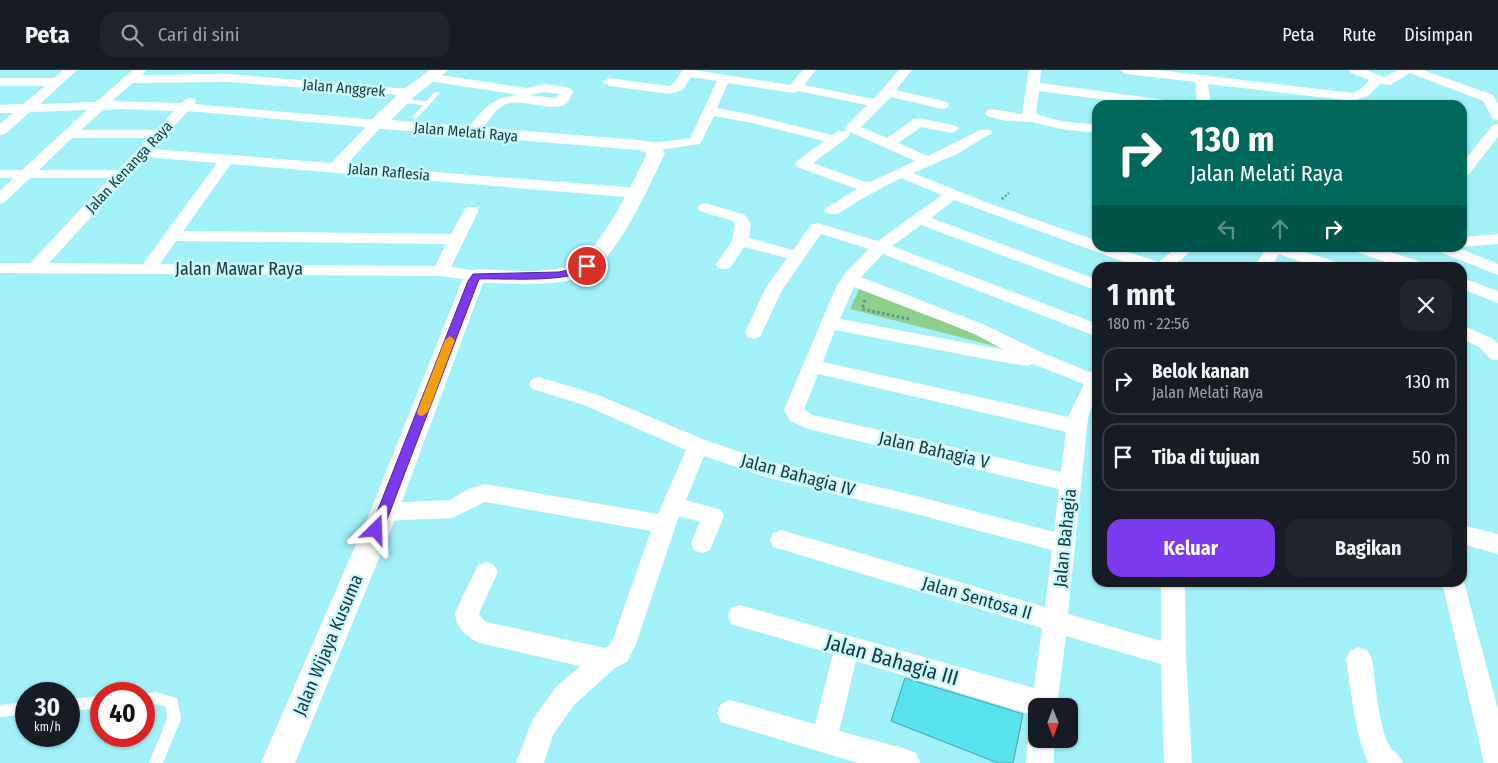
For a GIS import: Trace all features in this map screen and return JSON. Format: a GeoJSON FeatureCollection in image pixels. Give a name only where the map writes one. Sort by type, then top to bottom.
{"type":"FeatureCollection","features":[{"type":"Feature","properties":{"kind":"street"},"geometry":{"type":"LineString","coordinates":[[0,74],[5,70]]}},
{"type":"Feature","properties":{"kind":"street"},"geometry":{"type":"LineString","coordinates":[[0,131],[71,70]]}},
{"type":"Feature","properties":{"kind":"street"},"geometry":{"type":"LineString","coordinates":[[0,199],[68,134],[140,70]]}},
{"type":"Feature","properties":{"kind":"street","name":"Jalan Kenanga Raya"},"geometry":{"type":"LineString","coordinates":[[36,268],[183,107],[211,79],[224,70]]}},
{"type":"Feature","properties":{"kind":"street"},"geometry":{"type":"LineString","coordinates":[[795,87],[810,70]]}},
{"type":"Feature","properties":{"kind":"street"},"geometry":{"type":"LineString","coordinates":[[869,188],[802,164],[852,128],[888,92],[906,70]]}},
{"type":"Feature","properties":{"kind":"street"},"geometry":{"type":"LineString","coordinates":[[1032,118],[1029,114],[1036,70]]}},
{"type":"Feature","properties":{"kind":"street"},"geometry":{"type":"LineString","coordinates":[[1126,70],[1159,72],[1201,79],[1353,97],[1359,97],[1375,83],[1376,79]]}},
{"type":"Feature","properties":{"kind":"street"},"geometry":{"type":"LineString","coordinates":[[1355,70],[1387,82],[1407,70]]}},
{"type":"Feature","properties":{"kind":"street"},"geometry":{"type":"LineString","coordinates":[[1412,70],[1488,98],[1498,116]]}},
{"type":"Feature","properties":{"kind":"street"},"geometry":{"type":"LineString","coordinates":[[609,82],[670,90],[678,86],[688,72],[793,89],[795,87],[876,103]]}},
{"type":"Feature","properties":{"kind":"street","name":"Jalan Anggrek"},"geometry":{"type":"LineString","coordinates":[[129,79],[228,78],[404,97]]}},
{"type":"Feature","properties":{"kind":"street"},"geometry":{"type":"LineString","coordinates":[[477,276],[559,275],[579,271],[587,266],[601,249],[638,193],[656,153],[652,147],[695,141],[724,79]]}},
{"type":"Feature","properties":{"kind":"street"},"geometry":{"type":"LineString","coordinates":[[1201,79],[1203,100]]}},
{"type":"Feature","properties":{"kind":"street"},"geometry":{"type":"LineString","coordinates":[[335,168],[404,97],[436,80],[527,92],[541,88],[551,88],[567,92],[559,102],[519,99],[500,102],[494,105],[472,133]]}},
{"type":"Feature","properties":{"kind":"street"},"geometry":{"type":"LineString","coordinates":[[0,82],[57,82]]}},
{"type":"Feature","properties":{"kind":"street"},"geometry":{"type":"LineString","coordinates":[[1033,86],[1137,100]]}},
{"type":"Feature","properties":{"kind":"street"},"geometry":{"type":"LineString","coordinates":[[888,92],[942,105]]}},
{"type":"Feature","properties":{"kind":"street","name":"Jalan Melati Raya"},"geometry":{"type":"LineString","coordinates":[[0,109],[101,105],[183,107],[652,147]]}},
{"type":"Feature","properties":{"kind":"street"},"geometry":{"type":"LineString","coordinates":[[709,110],[835,140]]}},
{"type":"Feature","properties":{"kind":"street"},"geometry":{"type":"LineString","coordinates":[[992,113],[1006,117],[1032,118],[1092,128]]}},
{"type":"Feature","properties":{"kind":"street"},"geometry":{"type":"LineString","coordinates":[[887,144],[919,122],[952,129]]}},
{"type":"Feature","properties":{"kind":"street"},"geometry":{"type":"LineString","coordinates":[[852,128],[926,161]]}},
{"type":"Feature","properties":{"kind":"street"},"geometry":{"type":"LineString","coordinates":[[1467,167],[1498,128]]}},
{"type":"Feature","properties":{"kind":"street"},"geometry":{"type":"LineString","coordinates":[[832,212],[849,199],[869,188],[985,133]]}},
{"type":"Feature","properties":{"kind":"street"},"geometry":{"type":"LineString","coordinates":[[68,134],[158,134]]}},
{"type":"Feature","properties":{"kind":"street","name":"Jalan Raflesia"},"geometry":{"type":"LineString","coordinates":[[141,152],[638,193]]}},
{"type":"Feature","properties":{"kind":"street"},"geometry":{"type":"LineString","coordinates":[[148,269],[226,160]]}},
{"type":"Feature","properties":{"kind":"street"},"geometry":{"type":"LineString","coordinates":[[0,164],[32,170],[123,174]]}},
{"type":"Feature","properties":{"kind":"street"},"geometry":{"type":"LineString","coordinates":[[0,174],[32,170]]}},
{"type":"Feature","properties":{"kind":"street"},"geometry":{"type":"LineString","coordinates":[[901,174],[983,206],[1092,244]]}},
{"type":"Feature","properties":{"kind":"street"},"geometry":{"type":"LineString","coordinates":[[948,198],[880,247],[850,280],[811,366],[1077,427]]}},
{"type":"Feature","properties":{"kind":"street"},"geometry":{"type":"LineString","coordinates":[[705,208],[739,218],[743,224],[740,241],[724,264]]}},
{"type":"Feature","properties":{"kind":"street"},"geometry":{"type":"LineString","coordinates":[[441,272],[471,210]]}},
{"type":"Feature","properties":{"kind":"street"},"geometry":{"type":"LineString","coordinates":[[919,219],[1092,284]]}},
{"type":"Feature","properties":{"kind":"street"},"geometry":{"type":"LineString","coordinates":[[754,333],[774,289],[817,228],[880,247],[1092,329]]}},
{"type":"Feature","properties":{"kind":"street"},"geometry":{"type":"LineString","coordinates":[[172,236],[456,238]]}},
{"type":"Feature","properties":{"kind":"street"},"geometry":{"type":"LineString","coordinates":[[276,269],[295,237]]}},
{"type":"Feature","properties":{"kind":"street"},"geometry":{"type":"LineString","coordinates":[[345,270],[362,238]]}},
{"type":"Feature","properties":{"kind":"street"},"geometry":{"type":"LineString","coordinates":[[1467,242],[1498,239]]}},
{"type":"Feature","properties":{"kind":"street"},"geometry":{"type":"LineString","coordinates":[[740,241],[798,256]]}},
{"type":"Feature","properties":{"kind":"street"},"geometry":{"type":"LineString","coordinates":[[1114,252],[1144,262]]}},
{"type":"Feature","properties":{"kind":"street"},"geometry":{"type":"LineString","coordinates":[[1168,262],[1180,252]]}},
{"type":"Feature","properties":{"kind":"street"},"geometry":{"type":"LineString","coordinates":[[1290,252],[1319,262]]}},
{"type":"Feature","properties":{"kind":"street"},"geometry":{"type":"LineString","coordinates":[[1375,252],[1404,262]]}},
{"type":"Feature","properties":{"kind":"street"},"geometry":{"type":"LineString","coordinates":[[1455,252],[1498,270]]}},
{"type":"Feature","properties":{"kind":"street","name":"Jalan Mawar Raya"},"geometry":{"type":"LineString","coordinates":[[0,268],[345,270],[441,272],[477,276]]}},
{"type":"Feature","properties":{"kind":"street","name":"Jalan Wijaya Kusuma"},"geometry":{"type":"LineString","coordinates":[[278,763],[384,512],[472,281],[477,276]]}},
{"type":"Feature","properties":{"kind":"street"},"geometry":{"type":"LineString","coordinates":[[850,280],[981,330],[1040,360],[1092,378]]}},
{"type":"Feature","properties":{"kind":"street"},"geometry":{"type":"LineString","coordinates":[[1467,285],[1498,297]]}},
{"type":"Feature","properties":{"kind":"street"},"geometry":{"type":"LineString","coordinates":[[829,323],[996,354],[1040,360]]}},
{"type":"Feature","properties":{"kind":"street"},"geometry":{"type":"LineString","coordinates":[[1467,334],[1486,343],[1498,354]]}},
{"type":"Feature","properties":{"kind":"street","name":"Jalan Bahagia V"},"geometry":{"type":"LineString","coordinates":[[811,366],[794,410],[797,416],[808,421],[1071,483]]}},
{"type":"Feature","properties":{"kind":"street","name":"Jalan Bahagia IV"},"geometry":{"type":"LineString","coordinates":[[539,384],[591,400],[698,446],[766,469],[903,501],[1064,544]]}},
{"type":"Feature","properties":{"kind":"street","name":"Jalan Bahagia"},"geometry":{"type":"LineString","coordinates":[[1045,698],[1052,661],[1079,413],[1092,387]]}},
{"type":"Feature","properties":{"kind":"street"},"geometry":{"type":"LineString","coordinates":[[530,763],[542,728],[549,717],[566,696],[606,660],[618,654],[624,644],[669,515],[698,446]]}},
{"type":"Feature","properties":{"kind":"street"},"geometry":{"type":"LineString","coordinates":[[384,512],[452,509],[460,506],[472,495],[486,493],[669,515],[714,516],[702,544]]}},
{"type":"Feature","properties":{"kind":"street"},"geometry":{"type":"LineString","coordinates":[[1467,535],[1498,544]]}},
{"type":"Feature","properties":{"kind":"street","name":"Jalan Sentosa II"},"geometry":{"type":"LineString","coordinates":[[781,540],[1173,656]]}},
{"type":"Feature","properties":{"kind":"street"},"geometry":{"type":"LineString","coordinates":[[486,572],[467,613],[469,621],[480,632],[606,660]]}},
{"type":"Feature","properties":{"kind":"street"},"geometry":{"type":"LineString","coordinates":[[1173,587],[1173,656],[1178,763]]}},
{"type":"Feature","properties":{"kind":"street"},"geometry":{"type":"LineString","coordinates":[[1455,587],[1498,763]]}},
{"type":"Feature","properties":{"kind":"street","name":"Jalan Bahagia III"},"geometry":{"type":"LineString","coordinates":[[740,616],[1028,700]]}},
{"type":"Feature","properties":{"kind":"street"},"geometry":{"type":"LineString","coordinates":[[824,740],[847,647]]}},
{"type":"Feature","properties":{"kind":"street"},"geometry":{"type":"LineString","coordinates":[[1359,659],[1370,728],[1378,755],[1389,763]]}},
{"type":"Feature","properties":{"kind":"street"},"geometry":{"type":"LineString","coordinates":[[730,713],[906,763]]}},
{"type":"Feature","properties":{"kind":"street"},"geometry":{"type":"LineString","coordinates":[[1040,763],[1041,748]]}},
{"type":"Feature","properties":{"kind":"lane"},"geometry":{"type":"LineString","coordinates":[[415,118],[427,103],[436,80]]}},
{"type":"Feature","properties":{"kind":"lane"},"geometry":{"type":"LineString","coordinates":[[404,97],[427,103]]}},
{"type":"Feature","properties":{"kind":"lane"},"geometry":{"type":"LineString","coordinates":[[155,698],[172,703],[174,719],[156,763]]}},
{"type":"Feature","properties":{"kind":"lane"},"geometry":{"type":"LineString","coordinates":[[0,711],[15,709]]}},
{"type":"Feature","properties":{"kind":"green space"},"geometry":{"type":"Polygon","coordinates":[[[860,287],[870,287],[1007,349],[850,309],[860,287]]]}},
{"type":"Feature","properties":{"kind":"building"},"geometry":{"type":"Polygon","coordinates":[[[905,678],[1023,714],[1013,763],[998,763],[891,721],[905,678]]]}},
{"type":"Feature","properties":{"kind":"slow traffic"},"geometry":{"type":"LineString","coordinates":[[422,412],[450,340]]}},
{"type":"Feature","properties":{"kind":"route"},"geometry":{"type":"LineString","coordinates":[[376,530],[472,281],[477,276],[569,274],[587,266]]}}]}
